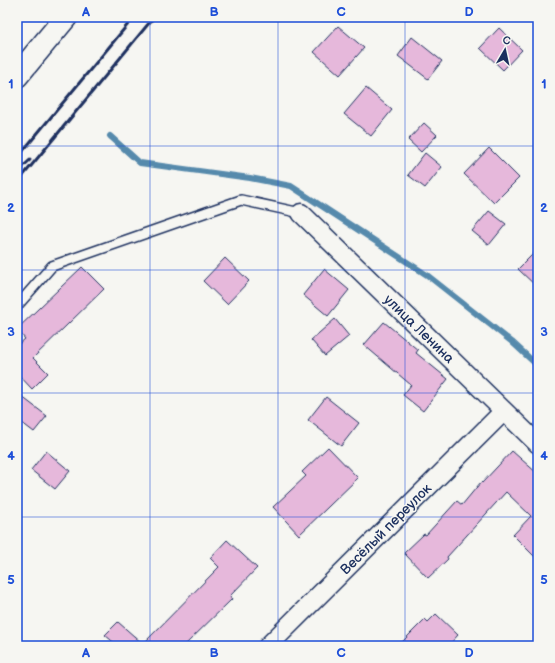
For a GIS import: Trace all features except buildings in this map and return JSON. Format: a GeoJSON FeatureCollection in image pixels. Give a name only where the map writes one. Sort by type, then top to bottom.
{"type":"FeatureCollection","features":[{"type":"Feature","properties":{"kind":"main road"},"geometry":{"type":"LineString","coordinates":[[17,76],[66,17]]}},
{"type":"Feature","properties":{"kind":"street","name":"улица Ленина"},"geometry":{"type":"LineString","coordinates":[[301,213],[503,412],[538,444]]}},
{"type":"Feature","properties":{"kind":"street","name":"Весёлый переулок"},"geometry":{"type":"LineString","coordinates":[[268,646],[503,412]]}},
{"type":"Feature","properties":{"kind":"lane"},"geometry":{"type":"LineString","coordinates":[[17,306],[52,266],[241,200],[301,213]]}},
{"type":"Feature","properties":{"kind":"waterway"},"geometry":{"type":"LineString","coordinates":[[110,136],[140,163],[250,178],[291,186],[427,275],[512,342],[538,366]]}},
{"type":"Feature","properties":{"kind":"railway"},"geometry":{"type":"LineString","coordinates":[[17,158],[134,17]]}},
{"type":"Feature","properties":{"kind":"railway"},"geometry":{"type":"LineString","coordinates":[[17,183],[154,17]]}},
{"type":"Feature","properties":{"kind":"railway"},"geometry":{"type":"LineString","coordinates":[[17,172],[30,160]]}}]}
